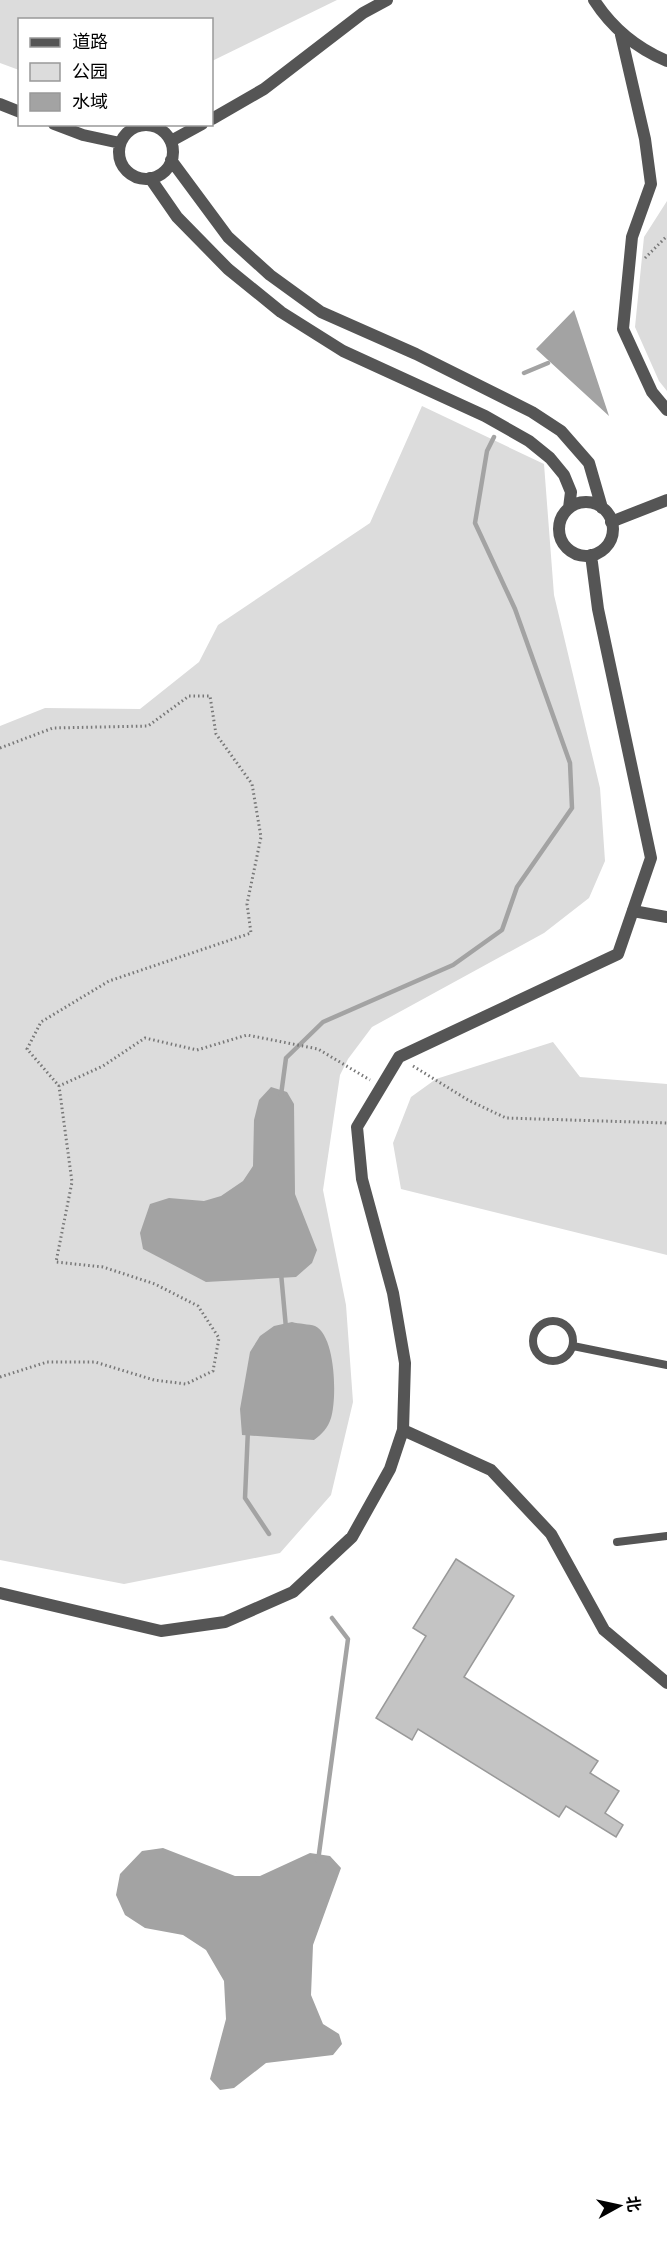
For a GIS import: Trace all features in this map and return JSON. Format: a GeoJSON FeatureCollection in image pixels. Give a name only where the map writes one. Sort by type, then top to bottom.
{"type":"FeatureCollection","features":[{"type":"Feature","properties":{"kind":"street"},"geometry":{"type":"LineString","coordinates":[[213,118],[264,89],[363,14],[387,0]]}},
{"type":"Feature","properties":{"kind":"street"},"geometry":{"type":"LineString","coordinates":[[594,0],[621,35],[649,54],[667,61]]}},
{"type":"Feature","properties":{"kind":"street"},"geometry":{"type":"LineString","coordinates":[[621,35],[645,139],[651,184],[632,237],[623,329],[652,392],[667,410]]}},
{"type":"Feature","properties":{"kind":"street"},"geometry":{"type":"LineString","coordinates":[[0,105],[18,111]]}},
{"type":"Feature","properties":{"kind":"street"},"geometry":{"type":"LineString","coordinates":[[59,126],[83,135],[120,142]]}},
{"type":"Feature","properties":{"kind":"street"},"geometry":{"type":"LineString","coordinates":[[137,126],[131,128],[120,142],[118,152],[124,169],[140,178],[150,178],[163,172],[171,160],[171,141],[158,128],[146,126]]}},
{"type":"Feature","properties":{"kind":"street"},"geometry":{"type":"LineString","coordinates":[[171,141],[198,126]]}},
{"type":"Feature","properties":{"kind":"street"},"geometry":{"type":"LineString","coordinates":[[150,178],[177,217],[220,261],[281,312],[344,351],[485,416],[529,441],[550,458],[564,476],[571,492],[569,508],[560,523],[559,532],[562,540],[574,553],[591,555],[606,547],[612,531],[611,522],[602,508],[589,463],[561,431],[532,412],[416,354],[321,312],[270,275],[228,237],[171,160]]}},
{"type":"Feature","properties":{"kind":"street"},"geometry":{"type":"LineString","coordinates":[[611,522],[667,500]]}},
{"type":"Feature","properties":{"kind":"street"},"geometry":{"type":"LineString","coordinates":[[569,508],[586,502],[602,508]]}},
{"type":"Feature","properties":{"kind":"street"},"geometry":{"type":"LineString","coordinates":[[0,1593],[161,1631],[225,1622],[293,1592],[352,1537],[390,1469],[404,1430],[405,1363],[393,1293],[362,1179],[357,1127],[399,1057],[618,954],[651,858],[598,609],[591,555]]}},
{"type":"Feature","properties":{"kind":"street"},"geometry":{"type":"LineString","coordinates":[[633,911],[667,917]]}},
{"type":"Feature","properties":{"kind":"street"},"geometry":{"type":"LineString","coordinates":[[404,1430],[491,1470],[551,1534],[604,1630],[667,1683]]}},
{"type":"Feature","properties":{"kind":"lane"},"geometry":{"type":"LineString","coordinates":[[550,1321],[563,1323],[572,1333],[573,1346],[570,1352],[560,1360],[547,1360],[536,1353],[534,1333],[543,1323],[550,1321]]}},
{"type":"Feature","properties":{"kind":"lane"},"geometry":{"type":"LineString","coordinates":[[573,1346],[667,1365]]}},
{"type":"Feature","properties":{"kind":"lane"},"geometry":{"type":"LineString","coordinates":[[617,1542],[667,1536]]}},
{"type":"Feature","properties":{"kind":"path"},"geometry":{"type":"LineString","coordinates":[[629,274],[667,236]]}},
{"type":"Feature","properties":{"kind":"path"},"geometry":{"type":"LineString","coordinates":[[0,747],[53,728],[148,726],[189,696],[210,696],[216,734],[252,784],[261,837],[247,903],[251,933],[109,981],[41,1022],[27,1049],[59,1086],[72,1182],[56,1262],[104,1267],[155,1284],[198,1306],[219,1338],[213,1371],[186,1384],[154,1380],[94,1362],[47,1362],[0,1377]]}},
{"type":"Feature","properties":{"kind":"path"},"geometry":{"type":"LineString","coordinates":[[59,1086],[103,1066],[145,1038],[197,1050],[247,1035],[318,1049],[381,1086]]}},
{"type":"Feature","properties":{"kind":"path"},"geometry":{"type":"LineString","coordinates":[[399,1057],[468,1100],[506,1118],[667,1123]]}},
{"type":"Feature","properties":{"kind":"green space"},"geometry":{"type":"Polygon","coordinates":[[[0,0],[337,0],[213,61],[213,18],[18,18],[18,70],[0,63],[0,0]]]}},
{"type":"Feature","properties":{"kind":"green space"},"geometry":{"type":"Polygon","coordinates":[[[667,201],[667,391],[659,381],[635,327],[644,237],[667,201]]]}},
{"type":"Feature","properties":{"kind":"green space"},"geometry":{"type":"Polygon","coordinates":[[[422,406],[544,464],[554,595],[600,788],[605,861],[589,898],[544,933],[372,1027],[348,1059],[340,1075],[323,1190],[346,1305],[353,1402],[331,1495],[280,1553],[124,1584],[0,1560],[0,726],[45,708],[140,709],[199,662],[218,625],[370,523],[422,406]]]}},
{"type":"Feature","properties":{"kind":"green space"},"geometry":{"type":"Polygon","coordinates":[[[553,1042],[580,1077],[667,1084],[667,1255],[401,1189],[393,1143],[411,1097],[436,1079],[553,1042]]]}},
{"type":"Feature","properties":{"kind":"water"},"geometry":{"type":"Polygon","coordinates":[[[574,310],[609,416],[536,349],[574,310]]]}},
{"type":"Feature","properties":{"kind":"water"},"geometry":{"type":"Polygon","coordinates":[[[271,1087],[287,1092],[294,1104],[295,1194],[317,1250],[312,1263],[296,1277],[206,1282],[143,1249],[140,1233],[150,1204],[169,1198],[204,1201],[221,1196],[243,1181],[253,1166],[254,1120],[259,1100],[271,1087]]]}},
{"type":"Feature","properties":{"kind":"water"},"geometry":{"type":"Polygon","coordinates":[[[292,1322],[315,1326],[322,1332],[327,1342],[331,1354],[334,1383],[330,1422],[314,1440],[242,1435],[240,1409],[250,1352],[260,1336],[274,1326],[292,1322]]]}},
{"type":"Feature","properties":{"kind":"water"},"geometry":{"type":"Polygon","coordinates":[[[163,1848],[235,1876],[260,1876],[310,1853],[330,1856],[341,1868],[313,1945],[311,1995],[323,2024],[339,2034],[342,2044],[333,2055],[266,2063],[234,2088],[220,2090],[210,2079],[226,2019],[224,1981],[206,1950],[183,1935],[145,1928],[125,1915],[116,1895],[120,1874],[142,1851],[163,1848]]]}},
{"type":"Feature","properties":{"kind":"building"},"geometry":{"type":"Polygon","coordinates":[[[456,1559],[514,1596],[464,1677],[598,1761],[590,1773],[619,1791],[605,1813],[623,1825],[616,1837],[566,1806],[559,1817],[418,1729],[412,1740],[376,1718],[426,1636],[413,1628],[456,1559]]]}},
{"type":"Feature","properties":{"kind":"waterway"},"geometry":{"type":"LineString","coordinates":[[524,373],[548,363]]}},
{"type":"Feature","properties":{"kind":"waterway"},"geometry":{"type":"LineString","coordinates":[[281,1095],[286,1058],[323,1022],[453,965],[502,930],[517,887],[572,808],[570,763],[515,609],[475,523],[487,451],[494,437]]}},
{"type":"Feature","properties":{"kind":"waterway"},"geometry":{"type":"LineString","coordinates":[[281,1273],[286,1328]]}},
{"type":"Feature","properties":{"kind":"waterway"},"geometry":{"type":"LineString","coordinates":[[248,1429],[245,1498],[269,1534]]}},
{"type":"Feature","properties":{"kind":"waterway"},"geometry":{"type":"LineString","coordinates":[[318,1861],[348,1639],[332,1618]]}}]}
